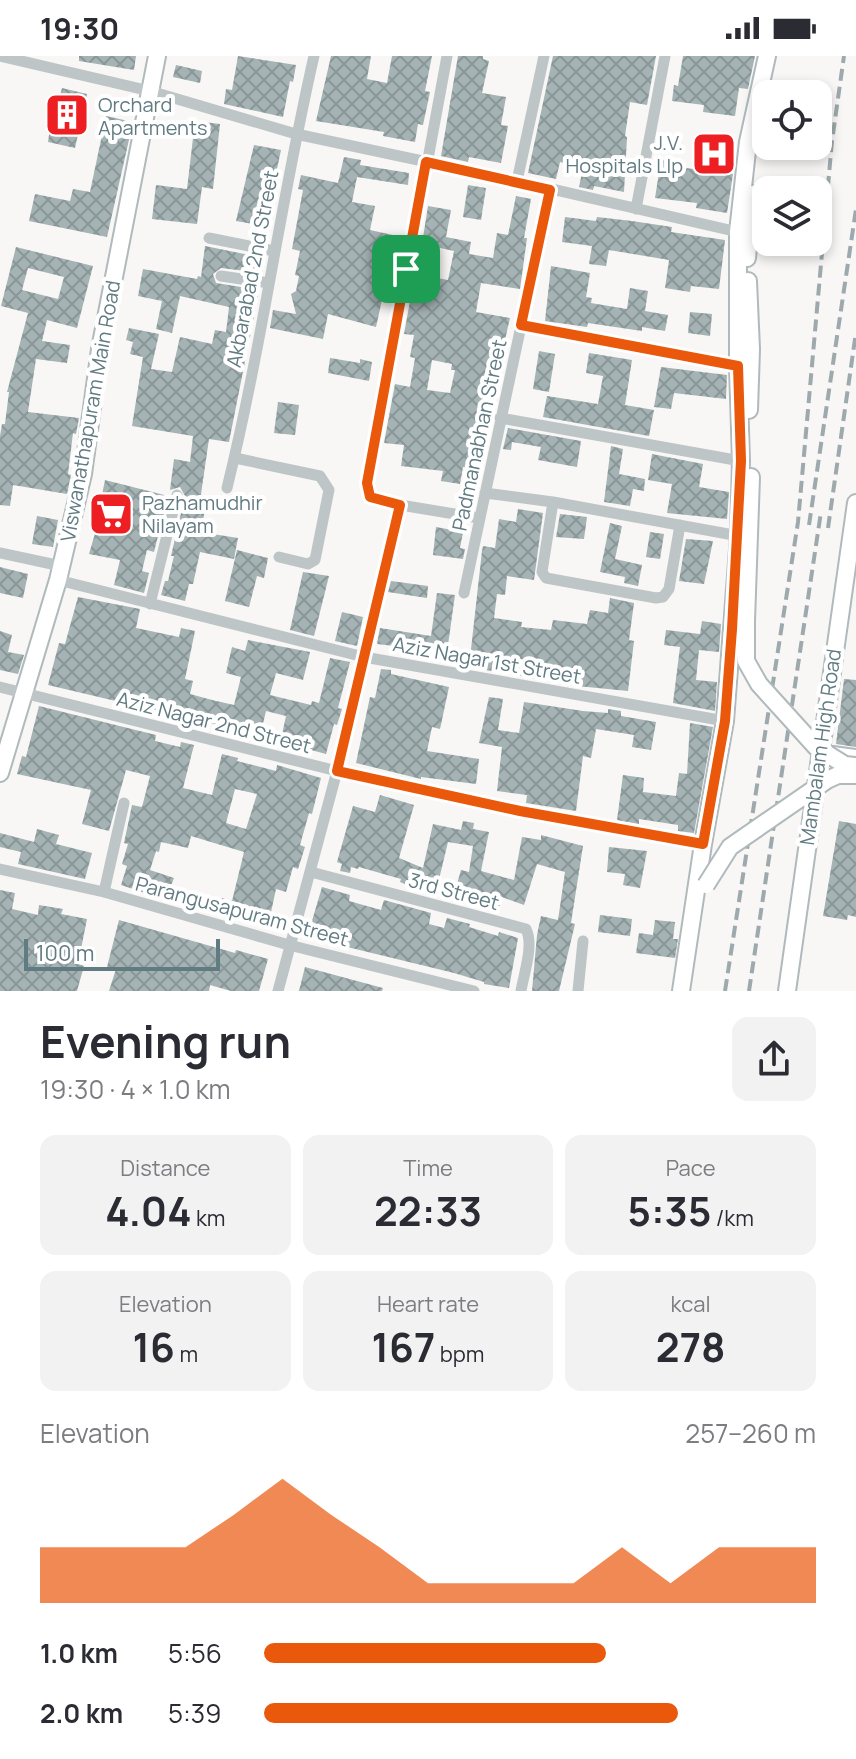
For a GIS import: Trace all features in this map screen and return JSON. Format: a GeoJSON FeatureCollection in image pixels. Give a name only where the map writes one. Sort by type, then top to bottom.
{"type":"FeatureCollection","features":[{"type":"Feature","properties":{"kind":"street"},"geometry":{"type":"LineString","coordinates":[[0,56],[150,91],[296,134],[738,232]]}},
{"type":"Feature","properties":{"kind":"street","name":"Viswanathapuram Main Road"},"geometry":{"type":"LineString","coordinates":[[0,773],[59,573],[83,474],[100,349],[157,56]]}},
{"type":"Feature","properties":{"kind":"street","name":"Akbarabad 2nd Street"},"geometry":{"type":"LineString","coordinates":[[227,488],[314,56]]}},
{"type":"Feature","properties":{"kind":"street"},"geometry":{"type":"LineString","coordinates":[[447,56],[367,483],[368,494],[376,501],[479,518]]}},
{"type":"Feature","properties":{"kind":"street"},"geometry":{"type":"LineString","coordinates":[[517,181],[544,56]]}},
{"type":"Feature","properties":{"kind":"street"},"geometry":{"type":"LineString","coordinates":[[636,209],[665,56]]}},
{"type":"Feature","properties":{"kind":"street"},"geometry":{"type":"LineString","coordinates":[[762,80],[767,56]]}},
{"type":"Feature","properties":{"kind":"street"},"geometry":{"type":"LineString","coordinates":[[681,991],[725,721],[739,536],[741,461],[738,232],[752,125]]}},
{"type":"Feature","properties":{"kind":"street"},"geometry":{"type":"LineString","coordinates":[[756,160],[747,262],[752,507],[746,661],[759,684],[816,747],[845,765],[852,760]]}},
{"type":"Feature","properties":{"kind":"street","name":"Padmanabhan Street"},"geometry":{"type":"LineString","coordinates":[[464,593],[550,190]]}},
{"type":"Feature","properties":{"kind":"street"},"geometry":{"type":"LineString","coordinates":[[209,238],[274,251]]}},
{"type":"Feature","properties":{"kind":"street"},"geometry":{"type":"LineString","coordinates":[[221,276],[269,283]]}},
{"type":"Feature","properties":{"kind":"street"},"geometry":{"type":"LineString","coordinates":[[521,325],[738,366]]}},
{"type":"Feature","properties":{"kind":"street"},"geometry":{"type":"LineString","coordinates":[[500,418],[741,461]]}},
{"type":"Feature","properties":{"kind":"street"},"geometry":{"type":"LineString","coordinates":[[235,458],[320,476],[329,490],[315,560],[308,564],[279,557]]}},
{"type":"Feature","properties":{"kind":"street"},"geometry":{"type":"LineString","coordinates":[[485,493],[553,502],[739,536]]}},
{"type":"Feature","properties":{"kind":"street"},"geometry":{"type":"LineString","coordinates":[[150,604],[177,495]]}},
{"type":"Feature","properties":{"kind":"street"},"geometry":{"type":"LineString","coordinates":[[553,502],[543,575],[587,586],[663,597],[669,589],[680,525]]}},
{"type":"Feature","properties":{"kind":"street","name":"Mambalam High Road"},"geometry":{"type":"LineString","coordinates":[[787,991],[819,753],[848,604],[856,503]]}},
{"type":"Feature","properties":{"kind":"street"},"geometry":{"type":"LineString","coordinates":[[278,991],[337,771],[400,505]]}},
{"type":"Feature","properties":{"kind":"street","name":"Aziz Nagar 1st Street"},"geometry":{"type":"LineString","coordinates":[[0,553],[150,604],[364,657],[725,721]]}},
{"type":"Feature","properties":{"kind":"street","name":"Aziz Nagar 2nd Street"},"geometry":{"type":"LineString","coordinates":[[0,687],[337,771],[520,811],[703,844]]}},
{"type":"Feature","properties":{"kind":"street"},"geometry":{"type":"LineString","coordinates":[[819,753],[852,760]]}},
{"type":"Feature","properties":{"kind":"street"},"geometry":{"type":"LineString","coordinates":[[852,760],[838,769],[840,777],[853,780]]}},
{"type":"Feature","properties":{"kind":"street"},"geometry":{"type":"LineString","coordinates":[[690,991],[706,885],[730,847],[827,780],[838,775],[853,780]]}},
{"type":"Feature","properties":{"kind":"street"},"geometry":{"type":"LineString","coordinates":[[815,783],[853,780]]}},
{"type":"Feature","properties":{"kind":"street"},"geometry":{"type":"LineString","coordinates":[[104,892],[124,803]]}},
{"type":"Feature","properties":{"kind":"street","name":"Parangusapuram Street"},"geometry":{"type":"LineString","coordinates":[[0,869],[104,892],[289,945],[474,991]]}},
{"type":"Feature","properties":{"kind":"street","name":"3rd Street"},"geometry":{"type":"LineString","coordinates":[[311,872],[526,929],[529,935],[521,991]]}},
{"type":"Feature","properties":{"kind":"street"},"geometry":{"type":"LineString","coordinates":[[578,991],[583,941]]}},
{"type":"Feature","properties":{"kind":"building"},"geometry":{"type":"Polygon","coordinates":[[[79,56],[136,56],[134,70],[79,61],[79,56]]]}},
{"type":"Feature","properties":{"kind":"building"},"geometry":{"type":"Polygon","coordinates":[[[238,56],[296,65],[283,117],[224,104],[226,89],[232,90],[238,56]]]}},
{"type":"Feature","properties":{"kind":"building"},"geometry":{"type":"Polygon","coordinates":[[[331,56],[371,56],[367,79],[387,83],[392,56],[432,56],[425,91],[430,92],[423,125],[418,124],[415,142],[383,136],[384,132],[316,121],[331,56]]]}},
{"type":"Feature","properties":{"kind":"building"},"geometry":{"type":"Polygon","coordinates":[[[458,56],[483,56],[489,61],[482,93],[506,97],[501,125],[508,126],[501,163],[469,157],[468,162],[441,156],[458,56]]]}},
{"type":"Feature","properties":{"kind":"building"},"geometry":{"type":"Polygon","coordinates":[[[553,56],[656,56],[647,105],[630,102],[625,136],[624,192],[594,186],[593,190],[579,187],[583,168],[560,162],[556,179],[528,173],[553,56]]]}},
{"type":"Feature","properties":{"kind":"building"},"geometry":{"type":"Polygon","coordinates":[[[683,56],[755,56],[748,89],[739,88],[735,116],[703,112],[704,105],[672,101],[683,56]]]}},
{"type":"Feature","properties":{"kind":"building"},"geometry":{"type":"Polygon","coordinates":[[[176,65],[202,71],[200,83],[173,77],[176,65]]]}},
{"type":"Feature","properties":{"kind":"building","name":"Orchard Apartments"},"geometry":{"type":"Polygon","coordinates":[[[62,88],[87,94],[75,148],[48,142],[53,107],[57,108],[62,88]]]}},
{"type":"Feature","properties":{"kind":"building"},"geometry":{"type":"Polygon","coordinates":[[[106,116],[133,122],[107,237],[29,221],[35,194],[70,201],[73,189],[90,192],[106,116]]]}},
{"type":"Feature","properties":{"kind":"building"},"geometry":{"type":"Polygon","coordinates":[[[195,121],[220,124],[213,189],[202,187],[197,224],[152,219],[156,185],[187,189],[195,121]]]}},
{"type":"Feature","properties":{"kind":"building"},"geometry":{"type":"Polygon","coordinates":[[[254,145],[281,150],[265,226],[236,221],[254,145]]]}},
{"type":"Feature","properties":{"kind":"building"},"geometry":{"type":"Polygon","coordinates":[[[344,157],[361,160],[360,165],[409,173],[408,185],[357,177],[352,202],[375,206],[370,230],[402,237],[391,278],[397,279],[393,302],[382,300],[376,327],[328,314],[323,339],[270,328],[273,310],[296,314],[291,294],[296,291],[299,276],[295,275],[300,251],[292,249],[303,190],[298,189],[301,175],[338,183],[344,157]]]}},
{"type":"Feature","properties":{"kind":"building"},"geometry":{"type":"Polygon","coordinates":[[[661,160],[679,163],[678,167],[733,174],[727,213],[696,208],[697,203],[655,198],[661,160]]]}},
{"type":"Feature","properties":{"kind":"building"},"geometry":{"type":"Polygon","coordinates":[[[468,185],[486,188],[481,220],[463,217],[468,185]]]}},
{"type":"Feature","properties":{"kind":"building"},"geometry":{"type":"Polygon","coordinates":[[[516,196],[531,199],[520,289],[481,283],[476,312],[510,318],[501,357],[504,357],[501,378],[490,376],[480,414],[474,469],[463,467],[460,484],[441,481],[443,471],[401,466],[404,445],[384,443],[395,384],[410,387],[415,358],[410,357],[414,335],[404,334],[415,274],[448,280],[454,251],[422,244],[428,206],[451,210],[446,237],[471,242],[469,254],[493,258],[497,233],[508,235],[516,196]],[[432,360],[427,390],[450,393],[455,370],[451,370],[452,364],[432,360]]]}},
{"type":"Feature","properties":{"kind":"building"},"geometry":{"type":"Polygon","coordinates":[[[565,217],[632,221],[672,227],[671,232],[725,240],[719,289],[691,286],[690,292],[665,288],[669,260],[609,250],[606,266],[589,264],[592,246],[562,242],[565,217]]]}},
{"type":"Feature","properties":{"kind":"building"},"geometry":{"type":"Polygon","coordinates":[[[205,246],[264,258],[262,273],[221,268],[213,274],[216,283],[247,288],[246,295],[258,296],[229,442],[209,439],[200,501],[207,502],[200,532],[238,538],[234,559],[200,552],[193,584],[189,584],[185,601],[161,595],[165,581],[168,581],[185,496],[180,487],[170,490],[174,459],[190,462],[193,436],[132,426],[143,357],[130,354],[133,342],[126,340],[129,328],[159,334],[151,369],[172,372],[180,337],[212,344],[215,330],[226,332],[229,307],[180,296],[172,333],[156,329],[162,301],[138,296],[143,269],[197,279],[201,277],[205,246]]]}},
{"type":"Feature","properties":{"kind":"building"},"geometry":{"type":"Polygon","coordinates":[[[16,247],[93,266],[77,328],[47,320],[42,341],[70,345],[67,363],[36,359],[28,412],[79,418],[76,434],[73,433],[67,494],[13,485],[10,506],[0,505],[0,436],[2,424],[5,424],[7,392],[28,313],[1,306],[16,247]],[[28,268],[22,290],[58,299],[64,277],[28,268]]]}},
{"type":"Feature","properties":{"kind":"building"},"geometry":{"type":"Polygon","coordinates":[[[551,266],[590,273],[586,297],[592,298],[591,303],[627,309],[630,288],[648,291],[645,311],[668,315],[665,331],[588,323],[587,327],[545,321],[551,266]]]}},
{"type":"Feature","properties":{"kind":"building"},"geometry":{"type":"Polygon","coordinates":[[[690,312],[712,314],[710,336],[688,333],[690,312]]]}},
{"type":"Feature","properties":{"kind":"building"},"geometry":{"type":"Polygon","coordinates":[[[539,351],[555,354],[549,392],[533,389],[539,351]]]}},
{"type":"Feature","properties":{"kind":"building"},"geometry":{"type":"Polygon","coordinates":[[[589,353],[632,360],[625,405],[654,410],[649,436],[543,417],[547,396],[598,404],[603,376],[586,373],[589,353]]]}},
{"type":"Feature","properties":{"kind":"building"},"geometry":{"type":"Polygon","coordinates":[[[330,358],[372,362],[369,381],[328,373],[330,358]]]}},
{"type":"Feature","properties":{"kind":"building"},"geometry":{"type":"Polygon","coordinates":[[[661,367],[727,375],[726,399],[674,393],[671,409],[654,407],[661,367]]]}},
{"type":"Feature","properties":{"kind":"building"},"geometry":{"type":"Polygon","coordinates":[[[278,402],[299,405],[295,435],[274,433],[278,402]]]}},
{"type":"Feature","properties":{"kind":"building"},"geometry":{"type":"Polygon","coordinates":[[[508,428],[581,441],[577,467],[538,460],[541,447],[512,442],[511,450],[503,449],[508,428]]]}},
{"type":"Feature","properties":{"kind":"building"},"geometry":{"type":"Polygon","coordinates":[[[611,446],[623,449],[619,474],[645,479],[644,491],[633,489],[630,506],[604,502],[611,446]]]}},
{"type":"Feature","properties":{"kind":"building"},"geometry":{"type":"Polygon","coordinates":[[[652,454],[703,464],[699,487],[729,492],[727,519],[667,513],[672,484],[648,480],[652,454]]]}},
{"type":"Feature","properties":{"kind":"building"},"geometry":{"type":"Polygon","coordinates":[[[105,480],[168,496],[163,517],[158,516],[154,552],[147,550],[142,571],[149,573],[144,593],[114,585],[120,560],[89,554],[99,520],[105,480]]]}},
{"type":"Feature","properties":{"kind":"building"},"geometry":{"type":"Polygon","coordinates":[[[518,509],[543,513],[534,580],[507,576],[505,595],[497,594],[494,618],[522,622],[521,627],[551,630],[553,620],[587,624],[590,610],[608,613],[610,598],[634,603],[629,640],[634,641],[628,691],[577,686],[578,679],[544,675],[543,680],[469,667],[483,546],[495,548],[499,519],[516,522],[518,509]]]}},
{"type":"Feature","properties":{"kind":"building"},"geometry":{"type":"Polygon","coordinates":[[[560,514],[587,517],[584,539],[556,537],[560,514]]]}},
{"type":"Feature","properties":{"kind":"building"},"geometry":{"type":"Polygon","coordinates":[[[37,516],[58,520],[53,547],[32,544],[37,516]]]}},
{"type":"Feature","properties":{"kind":"building"},"geometry":{"type":"Polygon","coordinates":[[[610,523],[622,526],[615,559],[642,565],[638,586],[624,583],[625,577],[600,572],[610,523]]]}},
{"type":"Feature","properties":{"kind":"building"},"geometry":{"type":"Polygon","coordinates":[[[436,527],[463,532],[460,548],[465,549],[463,559],[433,555],[436,527]]]}},
{"type":"Feature","properties":{"kind":"building"},"geometry":{"type":"Polygon","coordinates":[[[650,532],[664,534],[660,559],[646,557],[650,532]]]}},
{"type":"Feature","properties":{"kind":"building"},"geometry":{"type":"Polygon","coordinates":[[[686,539],[713,541],[704,584],[679,581],[686,539]]]}},
{"type":"Feature","properties":{"kind":"building"},"geometry":{"type":"Polygon","coordinates":[[[237,550],[268,558],[264,578],[257,576],[249,607],[225,601],[237,550]]]}},
{"type":"Feature","properties":{"kind":"building"},"geometry":{"type":"Polygon","coordinates":[[[0,567],[28,574],[23,598],[0,593],[0,567]]]}},
{"type":"Feature","properties":{"kind":"building"},"geometry":{"type":"Polygon","coordinates":[[[303,572],[329,576],[314,636],[290,630],[303,572]]]}},
{"type":"Feature","properties":{"kind":"building"},"geometry":{"type":"Polygon","coordinates":[[[391,581],[428,586],[427,598],[388,592],[391,581]]]}},
{"type":"Feature","properties":{"kind":"building"},"geometry":{"type":"Polygon","coordinates":[[[437,593],[455,595],[447,652],[377,644],[380,628],[431,636],[437,593]]]}},
{"type":"Feature","properties":{"kind":"building"},"geometry":{"type":"Polygon","coordinates":[[[78,597],[140,609],[136,628],[179,637],[181,628],[195,631],[185,679],[193,681],[190,694],[212,700],[234,705],[241,677],[226,673],[232,647],[245,651],[248,640],[310,652],[303,680],[276,673],[270,695],[311,705],[312,701],[319,703],[330,658],[350,662],[338,708],[342,709],[337,725],[334,724],[326,754],[300,747],[299,753],[279,748],[286,716],[266,711],[260,736],[48,685],[59,643],[65,644],[78,597]]]}},
{"type":"Feature","properties":{"kind":"building"},"geometry":{"type":"Polygon","coordinates":[[[342,612],[363,617],[357,646],[335,641],[342,612]]]}},
{"type":"Feature","properties":{"kind":"building"},"geometry":{"type":"Polygon","coordinates":[[[702,621],[721,624],[719,652],[699,650],[696,680],[717,682],[715,711],[673,703],[680,647],[664,645],[666,630],[700,634],[702,621]]]}},
{"type":"Feature","properties":{"kind":"building"},"geometry":{"type":"Polygon","coordinates":[[[0,631],[12,635],[8,652],[24,655],[18,674],[0,670],[0,631]]]}},
{"type":"Feature","properties":{"kind":"building"},"geometry":{"type":"Polygon","coordinates":[[[381,669],[449,687],[440,729],[432,727],[427,751],[479,759],[476,784],[421,779],[356,763],[370,697],[375,698],[381,669]]]}},
{"type":"Feature","properties":{"kind":"building"},"geometry":{"type":"Polygon","coordinates":[[[844,679],[856,680],[856,747],[836,744],[844,679]]]}},
{"type":"Feature","properties":{"kind":"building"},"geometry":{"type":"Polygon","coordinates":[[[489,697],[503,699],[498,730],[519,733],[524,702],[583,711],[608,713],[608,709],[621,711],[621,716],[656,722],[651,750],[632,747],[634,735],[596,729],[591,758],[583,756],[576,811],[526,803],[527,795],[497,791],[502,747],[479,743],[489,697]]]}},
{"type":"Feature","properties":{"kind":"building"},"geometry":{"type":"Polygon","coordinates":[[[39,706],[156,735],[155,741],[180,747],[181,742],[194,745],[183,788],[212,795],[222,754],[276,771],[277,765],[321,778],[300,845],[305,847],[298,869],[293,867],[286,892],[276,889],[268,926],[217,913],[222,898],[232,901],[244,852],[191,836],[188,848],[161,842],[159,852],[156,851],[150,870],[174,878],[167,896],[121,885],[127,866],[122,864],[128,844],[124,843],[132,805],[142,807],[150,776],[126,770],[109,831],[82,824],[91,790],[17,774],[22,756],[26,757],[39,706]],[[235,789],[226,823],[246,829],[257,794],[235,789]]]}},
{"type":"Feature","properties":{"kind":"building"},"geometry":{"type":"Polygon","coordinates":[[[690,723],[713,727],[694,833],[678,831],[678,825],[639,819],[639,824],[617,820],[623,775],[644,778],[643,792],[676,796],[679,773],[687,774],[690,723]]]}},
{"type":"Feature","properties":{"kind":"building"},"geometry":{"type":"Polygon","coordinates":[[[380,795],[414,805],[399,858],[423,868],[433,824],[461,830],[463,821],[474,823],[473,829],[489,832],[481,871],[514,880],[522,837],[541,840],[541,835],[583,846],[571,923],[575,924],[559,991],[532,991],[541,916],[558,920],[565,872],[537,864],[524,905],[502,897],[499,908],[453,898],[461,870],[469,872],[473,846],[448,842],[435,896],[400,882],[401,879],[359,867],[351,867],[350,873],[340,871],[342,864],[337,862],[353,806],[375,812],[380,795]]]}},
{"type":"Feature","properties":{"kind":"building"},"geometry":{"type":"Polygon","coordinates":[[[839,821],[856,824],[856,917],[848,915],[847,920],[823,916],[839,821]]]}},
{"type":"Feature","properties":{"kind":"building"},"geometry":{"type":"Polygon","coordinates":[[[37,829],[59,835],[56,844],[92,853],[85,879],[18,864],[21,852],[0,847],[0,833],[34,842],[37,829]]]}},
{"type":"Feature","properties":{"kind":"building"},"geometry":{"type":"Polygon","coordinates":[[[609,847],[647,851],[640,888],[623,885],[625,874],[607,872],[609,847]]]}},
{"type":"Feature","properties":{"kind":"building"},"geometry":{"type":"Polygon","coordinates":[[[322,887],[350,895],[349,901],[381,910],[384,900],[431,913],[429,924],[444,928],[447,918],[498,936],[499,932],[518,938],[509,988],[339,945],[340,940],[309,931],[322,887]]]}},
{"type":"Feature","properties":{"kind":"building"},"geometry":{"type":"Polygon","coordinates":[[[0,890],[15,893],[12,909],[38,915],[39,905],[63,909],[61,914],[87,919],[78,964],[84,966],[77,991],[0,991],[0,890]]]}},
{"type":"Feature","properties":{"kind":"building"},"geometry":{"type":"Polygon","coordinates":[[[600,915],[632,919],[630,936],[598,932],[600,915]]]}},
{"type":"Feature","properties":{"kind":"building"},"geometry":{"type":"Polygon","coordinates":[[[119,920],[235,953],[236,950],[268,959],[259,991],[231,991],[210,985],[209,991],[109,991],[116,969],[107,967],[119,920]]]}},
{"type":"Feature","properties":{"kind":"building"},"geometry":{"type":"Polygon","coordinates":[[[655,920],[675,922],[673,939],[678,939],[675,958],[636,953],[639,933],[653,935],[655,920]]]}},
{"type":"Feature","properties":{"kind":"building"},"geometry":{"type":"Polygon","coordinates":[[[305,967],[383,988],[382,991],[299,991],[305,967]]]}},
{"type":"Feature","properties":{"kind":"railway"},"geometry":{"type":"LineString","coordinates":[[725,991],[798,522],[832,141],[844,56]]}},
{"type":"Feature","properties":{"kind":"railway"},"geometry":{"type":"LineString","coordinates":[[809,525],[856,209]]}},
{"type":"Feature","properties":{"kind":"railway"},"geometry":{"type":"LineString","coordinates":[[828,528],[856,332]]}},
{"type":"Feature","properties":{"kind":"railway"},"geometry":{"type":"LineString","coordinates":[[749,991],[821,512]]}},
{"type":"Feature","properties":{"kind":"place","name":"Orchard Apartments"},"geometry":{"type":"Point","coordinates":[67,115]}},
{"type":"Feature","properties":{"kind":"place","name":"J.V. Hospitals Llp"},"geometry":{"type":"Point","coordinates":[714,154]}},
{"type":"Feature","properties":{"kind":"place","name":"Pazhamudhir Nilayam"},"geometry":{"type":"Point","coordinates":[111,514]}},
{"type":"Feature","properties":{"kind":"route"},"geometry":{"type":"LineString","coordinates":[[426,162],[550,190],[521,325],[738,366],[741,461],[739,536],[725,721],[703,844],[520,811],[337,771],[400,505],[370,497],[367,483],[406,269],[426,162]]}}]}
